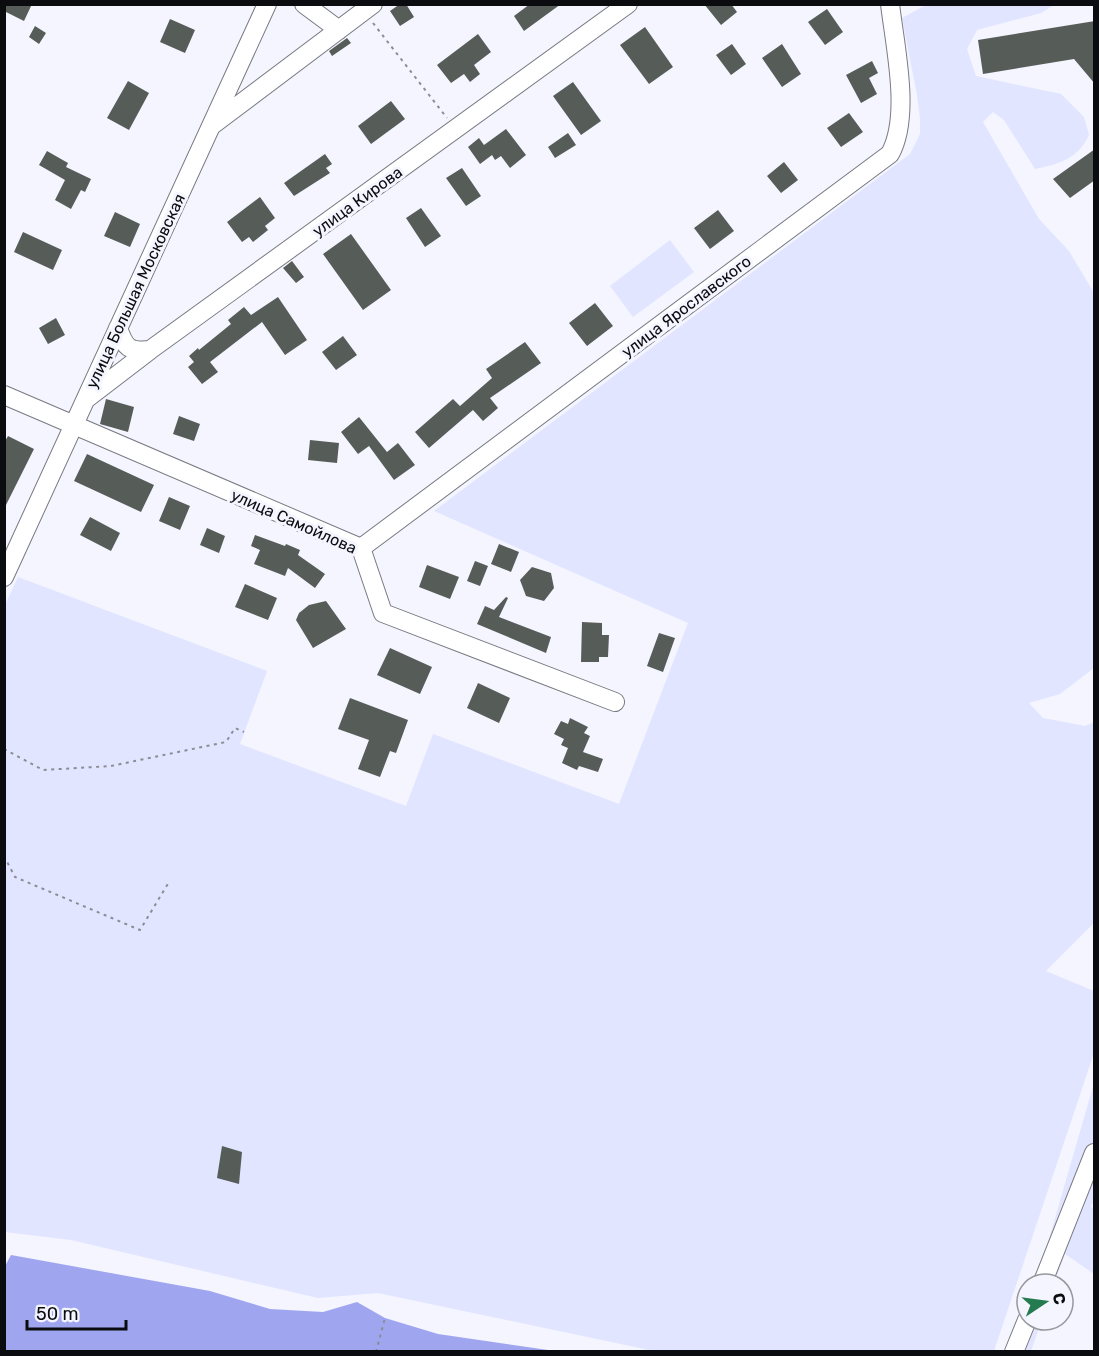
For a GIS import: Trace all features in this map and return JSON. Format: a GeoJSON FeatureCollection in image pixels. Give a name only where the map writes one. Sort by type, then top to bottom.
{"type":"FeatureCollection","features":[{"type":"Feature","properties":{"kind":"street","name":"улица Большая Московская"},"geometry":{"type":"LineString","coordinates":[[4,577],[267,4]]}},
{"type":"Feature","properties":{"kind":"street"},"geometry":{"type":"LineString","coordinates":[[304,4],[339,30]]}},
{"type":"Feature","properties":{"kind":"street","name":"улица Кирова"},"geometry":{"type":"LineString","coordinates":[[86,399],[150,350],[628,4]]}},
{"type":"Feature","properties":{"kind":"street","name":"улица Ярославского"},"geometry":{"type":"LineString","coordinates":[[361,548],[890,154],[900,128],[901,106],[890,4]]}},
{"type":"Feature","properties":{"kind":"street"},"geometry":{"type":"LineString","coordinates":[[210,127],[369,8]]}},
{"type":"Feature","properties":{"kind":"street"},"geometry":{"type":"LineString","coordinates":[[118,328],[128,348],[136,351],[150,350]]}},
{"type":"Feature","properties":{"kind":"street","name":"улица Самойлова"},"geometry":{"type":"LineString","coordinates":[[4,395],[361,548],[383,613],[615,702]]}},
{"type":"Feature","properties":{"kind":"street"},"geometry":{"type":"LineString","coordinates":[[1047,1272],[1095,1153]]}},
{"type":"Feature","properties":{"kind":"street"},"geometry":{"type":"LineString","coordinates":[[1014,1352],[1022,1332]]}},
{"type":"Feature","properties":{"kind":"path"},"geometry":{"type":"LineString","coordinates":[[369,8],[456,130]]}},
{"type":"Feature","properties":{"kind":"path"},"geometry":{"type":"LineString","coordinates":[[4,749],[43,770],[111,766],[226,742],[235,728],[244,732]]}},
{"type":"Feature","properties":{"kind":"path"},"geometry":{"type":"LineString","coordinates":[[4,856],[15,877],[140,930],[169,882]]}},
{"type":"Feature","properties":{"kind":"path"},"geometry":{"type":"LineString","coordinates":[[376,1352],[386,1318]]}},
{"type":"Feature","properties":{"kind":"shaded area"},"geometry":{"type":"Polygon","coordinates":[[[926,5],[1054,5],[1041,13],[977,30],[967,49],[976,76],[1061,94],[1084,117],[1089,135],[1079,150],[1067,159],[1035,169],[1004,120],[993,112],[983,122],[1039,219],[1069,251],[1094,293],[1094,668],[1060,694],[1029,703],[1043,718],[1085,726],[1094,722],[1094,923],[1046,971],[1094,991],[1094,1053],[1021,1272],[1015,1272],[1015,1288],[994,1351],[654,1351],[378,1293],[318,1298],[71,1240],[5,1232],[4,607],[18,577],[267,671],[240,744],[406,806],[433,734],[619,804],[688,623],[434,511],[910,154],[920,134],[920,118],[902,18],[926,5]]]}},
{"type":"Feature","properties":{"kind":"shaded area"},"geometry":{"type":"Polygon","coordinates":[[[670,240],[694,272],[633,317],[610,286],[670,240]]]}},
{"type":"Feature","properties":{"kind":"shaded area"},"geometry":{"type":"Polygon","coordinates":[[[1094,1083],[1094,1202],[1091,1206],[1094,1210],[1094,1274],[1065,1254],[1058,1272],[1039,1272],[1094,1083]]]}},
{"type":"Feature","properties":{"kind":"shaded area"},"geometry":{"type":"Polygon","coordinates":[[[1023,1332],[1038,1332],[1031,1351],[1016,1352],[1023,1332]]]}},
{"type":"Feature","properties":{"kind":"water"},"geometry":{"type":"Polygon","coordinates":[[[11,1255],[210,1291],[270,1309],[323,1312],[357,1302],[385,1318],[438,1334],[555,1351],[5,1351],[5,1266],[11,1255]]]}},
{"type":"Feature","properties":{"kind":"building"},"geometry":{"type":"Polygon","coordinates":[[[4,4],[32,4],[24,21],[4,11],[4,4]]]}},
{"type":"Feature","properties":{"kind":"building"},"geometry":{"type":"Polygon","coordinates":[[[400,4],[406,4],[414,17],[400,26],[390,11],[400,4]]]}},
{"type":"Feature","properties":{"kind":"building"},"geometry":{"type":"Polygon","coordinates":[[[530,4],[561,4],[524,31],[514,16],[530,4]]]}},
{"type":"Feature","properties":{"kind":"building"},"geometry":{"type":"Polygon","coordinates":[[[704,4],[731,4],[737,12],[721,25],[704,4]]]}},
{"type":"Feature","properties":{"kind":"building"},"geometry":{"type":"Polygon","coordinates":[[[827,9],[843,32],[825,45],[808,22],[827,9]]]}},
{"type":"Feature","properties":{"kind":"building"},"geometry":{"type":"Polygon","coordinates":[[[170,19],[195,30],[185,53],[160,42],[170,19]]]}},
{"type":"Feature","properties":{"kind":"building"},"geometry":{"type":"Polygon","coordinates":[[[1095,21],[1095,84],[1074,59],[983,74],[978,40],[1095,21]]]}},
{"type":"Feature","properties":{"kind":"building"},"geometry":{"type":"Polygon","coordinates":[[[35,26],[46,33],[39,44],[29,37],[35,26]]]}},
{"type":"Feature","properties":{"kind":"building"},"geometry":{"type":"Polygon","coordinates":[[[645,27],[673,67],[649,84],[620,45],[645,27]]]}},
{"type":"Feature","properties":{"kind":"building"},"geometry":{"type":"Polygon","coordinates":[[[478,34],[491,52],[474,65],[480,74],[470,82],[464,74],[451,83],[437,65],[478,34]]]}},
{"type":"Feature","properties":{"kind":"building"},"geometry":{"type":"Polygon","coordinates":[[[347,38],[351,43],[332,56],[329,51],[347,38]]]}},
{"type":"Feature","properties":{"kind":"building"},"geometry":{"type":"Polygon","coordinates":[[[732,44],[746,64],[731,75],[716,55],[732,44]]]}},
{"type":"Feature","properties":{"kind":"building"},"geometry":{"type":"Polygon","coordinates":[[[782,44],[801,74],[782,87],[762,58],[782,44]]]}},
{"type":"Feature","properties":{"kind":"building"},"geometry":{"type":"Polygon","coordinates":[[[872,61],[878,73],[869,78],[877,94],[861,103],[846,75],[872,61]]]}},
{"type":"Feature","properties":{"kind":"building"},"geometry":{"type":"Polygon","coordinates":[[[128,81],[149,93],[129,130],[107,118],[128,81]]]}},
{"type":"Feature","properties":{"kind":"building"},"geometry":{"type":"Polygon","coordinates":[[[573,82],[601,121],[581,135],[553,96],[573,82]]]}},
{"type":"Feature","properties":{"kind":"building"},"geometry":{"type":"Polygon","coordinates":[[[391,101],[405,119],[371,144],[358,126],[391,101]]]}},
{"type":"Feature","properties":{"kind":"building"},"geometry":{"type":"Polygon","coordinates":[[[849,113],[863,132],[841,147],[827,128],[849,113]]]}},
{"type":"Feature","properties":{"kind":"building"},"geometry":{"type":"Polygon","coordinates":[[[506,129],[526,155],[510,168],[501,156],[495,160],[492,155],[480,164],[468,147],[479,138],[484,145],[506,129]]]}},
{"type":"Feature","properties":{"kind":"building"},"geometry":{"type":"Polygon","coordinates":[[[568,133],[576,145],[555,158],[548,147],[568,133]]]}},
{"type":"Feature","properties":{"kind":"building"},"geometry":{"type":"Polygon","coordinates":[[[1095,149],[1095,180],[1070,198],[1053,179],[1095,149]]]}},
{"type":"Feature","properties":{"kind":"building"},"geometry":{"type":"Polygon","coordinates":[[[47,151],[68,163],[66,167],[91,179],[85,192],[81,190],[71,209],[55,200],[65,180],[39,165],[47,151]]]}},
{"type":"Feature","properties":{"kind":"building"},"geometry":{"type":"Polygon","coordinates":[[[325,154],[332,164],[326,168],[330,173],[294,196],[284,183],[325,154]]]}},
{"type":"Feature","properties":{"kind":"building"},"geometry":{"type":"Polygon","coordinates":[[[784,162],[798,180],[781,193],[767,176],[784,162]]]}},
{"type":"Feature","properties":{"kind":"building"},"geometry":{"type":"Polygon","coordinates":[[[462,168],[481,196],[466,206],[446,178],[462,168]]]}},
{"type":"Feature","properties":{"kind":"building"},"geometry":{"type":"Polygon","coordinates":[[[260,197],[275,218],[265,226],[268,230],[253,242],[249,237],[242,242],[227,222],[260,197]]]}},
{"type":"Feature","properties":{"kind":"building"},"geometry":{"type":"Polygon","coordinates":[[[421,208],[441,236],[425,247],[406,218],[421,208]]]}},
{"type":"Feature","properties":{"kind":"building"},"geometry":{"type":"Polygon","coordinates":[[[718,210],[734,231],[710,249],[694,228],[718,210]]]}},
{"type":"Feature","properties":{"kind":"building"},"geometry":{"type":"Polygon","coordinates":[[[115,212],[140,224],[130,247],[104,236],[115,212]]]}},
{"type":"Feature","properties":{"kind":"building"},"geometry":{"type":"Polygon","coordinates":[[[23,232],[62,250],[53,270],[14,252],[23,232]]]}},
{"type":"Feature","properties":{"kind":"building"},"geometry":{"type":"Polygon","coordinates":[[[351,234],[391,290],[363,310],[323,254],[351,234]]]}},
{"type":"Feature","properties":{"kind":"building"},"geometry":{"type":"Polygon","coordinates":[[[292,261],[304,277],[296,283],[283,268],[292,261]]]}},
{"type":"Feature","properties":{"kind":"building"},"geometry":{"type":"Polygon","coordinates":[[[278,297],[307,340],[285,355],[262,322],[210,362],[218,372],[202,384],[188,367],[194,362],[189,356],[231,324],[228,320],[244,307],[251,315],[278,297]]]}},
{"type":"Feature","properties":{"kind":"building"},"geometry":{"type":"Polygon","coordinates":[[[595,303],[613,326],[587,346],[569,323],[595,303]]]}},
{"type":"Feature","properties":{"kind":"building"},"geometry":{"type":"Polygon","coordinates":[[[56,318],[65,335],[48,344],[39,328],[56,318]]]}},
{"type":"Feature","properties":{"kind":"building"},"geometry":{"type":"Polygon","coordinates":[[[343,336],[357,355],[336,370],[322,352],[343,336]]]}},
{"type":"Feature","properties":{"kind":"building"},"geometry":{"type":"Polygon","coordinates":[[[525,342],[541,363],[490,398],[498,408],[483,421],[473,410],[429,448],[415,432],[453,399],[460,406],[492,378],[486,369],[525,342]]]}},
{"type":"Feature","properties":{"kind":"building"},"geometry":{"type":"Polygon","coordinates":[[[106,399],[134,407],[128,432],[100,424],[106,399]]]}},
{"type":"Feature","properties":{"kind":"building"},"geometry":{"type":"Polygon","coordinates":[[[179,416],[200,424],[194,441],[173,434],[179,416]]]}},
{"type":"Feature","properties":{"kind":"building"},"geometry":{"type":"Polygon","coordinates":[[[359,417],[387,452],[398,443],[415,465],[394,480],[369,446],[358,454],[341,432],[359,417]]]}},
{"type":"Feature","properties":{"kind":"building"},"geometry":{"type":"Polygon","coordinates":[[[8,436],[34,449],[4,509],[4,443],[8,436]]]}},
{"type":"Feature","properties":{"kind":"building"},"geometry":{"type":"Polygon","coordinates":[[[310,440],[339,443],[337,463],[308,460],[310,440]]]}},
{"type":"Feature","properties":{"kind":"building"},"geometry":{"type":"Polygon","coordinates":[[[87,454],[154,485],[141,512],[74,481],[87,454]]]}},
{"type":"Feature","properties":{"kind":"building"},"geometry":{"type":"Polygon","coordinates":[[[169,497],[190,506],[180,530],[159,521],[169,497]]]}},
{"type":"Feature","properties":{"kind":"building"},"geometry":{"type":"Polygon","coordinates":[[[90,517],[120,533],[111,551],[80,535],[90,517]]]}},
{"type":"Feature","properties":{"kind":"building"},"geometry":{"type":"Polygon","coordinates":[[[207,528],[225,536],[219,553],[200,545],[207,528]]]}},
{"type":"Feature","properties":{"kind":"building"},"geometry":{"type":"Polygon","coordinates":[[[255,535],[300,550],[298,555],[325,574],[315,588],[288,568],[285,576],[254,564],[260,550],[251,546],[255,535]]]}},
{"type":"Feature","properties":{"kind":"building"},"geometry":{"type":"Polygon","coordinates":[[[499,544],[519,552],[511,572],[491,564],[499,544]]]}},
{"type":"Feature","properties":{"kind":"building"},"geometry":{"type":"Polygon","coordinates":[[[475,561],[488,566],[480,586],[467,581],[475,561]]]}},
{"type":"Feature","properties":{"kind":"building"},"geometry":{"type":"Polygon","coordinates":[[[427,565],[459,577],[450,599],[419,587],[427,565]]]}},
{"type":"Feature","properties":{"kind":"building"},"geometry":{"type":"Polygon","coordinates":[[[532,567],[551,573],[554,588],[544,601],[526,596],[520,580],[532,567]]]}},
{"type":"Feature","properties":{"kind":"building"},"geometry":{"type":"Polygon","coordinates":[[[245,584],[277,598],[268,620],[235,607],[245,584]]]}},
{"type":"Feature","properties":{"kind":"building"},"geometry":{"type":"Polygon","coordinates":[[[506,597],[508,598],[499,617],[551,637],[546,653],[477,624],[485,606],[494,610],[506,597]]]}},
{"type":"Feature","properties":{"kind":"building"},"geometry":{"type":"Polygon","coordinates":[[[326,601],[346,629],[313,648],[296,620],[299,613],[309,605],[326,601]]]}},
{"type":"Feature","properties":{"kind":"building"},"geometry":{"type":"Polygon","coordinates":[[[582,622],[602,623],[602,635],[609,635],[608,657],[599,657],[599,662],[581,662],[582,622]]]}},
{"type":"Feature","properties":{"kind":"building"},"geometry":{"type":"Polygon","coordinates":[[[659,633],[675,638],[663,672],[647,666],[659,633]]]}},
{"type":"Feature","properties":{"kind":"building"},"geometry":{"type":"Polygon","coordinates":[[[390,648],[432,667],[420,694],[377,675],[390,648]]]}},
{"type":"Feature","properties":{"kind":"building"},"geometry":{"type":"Polygon","coordinates":[[[478,683],[510,698],[499,723],[467,708],[478,683]]]}},
{"type":"Feature","properties":{"kind":"building"},"geometry":{"type":"Polygon","coordinates":[[[350,698],[408,720],[396,753],[390,751],[380,777],[358,769],[369,740],[338,729],[350,698]]]}},
{"type":"Feature","properties":{"kind":"building"},"geometry":{"type":"Polygon","coordinates":[[[570,718],[588,727],[584,733],[590,736],[583,752],[603,759],[598,772],[579,766],[577,770],[562,763],[568,748],[561,745],[564,739],[554,734],[561,721],[568,724],[570,718]]]}},
{"type":"Feature","properties":{"kind":"building"},"geometry":{"type":"Polygon","coordinates":[[[222,1146],[242,1152],[239,1184],[217,1178],[222,1146]]]}}]}
